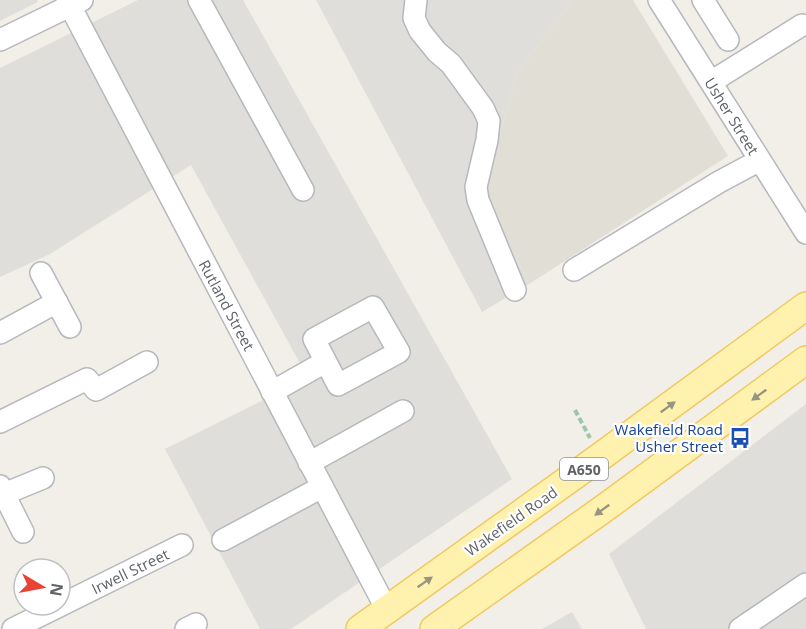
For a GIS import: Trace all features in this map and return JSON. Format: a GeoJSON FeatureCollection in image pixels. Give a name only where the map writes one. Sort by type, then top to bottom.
{"type":"FeatureCollection","features":[{"type":"Feature","properties":{"kind":"main road","name":"Wakefield Road"},"geometry":{"type":"LineString","coordinates":[[360,629],[806,306]]}},
{"type":"Feature","properties":{"kind":"main road","name":"A650"},"geometry":{"type":"LineString","coordinates":[[434,629],[616,500],[806,360]]}},
{"type":"Feature","properties":{"kind":"street"},"geometry":{"type":"LineString","coordinates":[[199,0],[303,190]]}},
{"type":"Feature","properties":{"kind":"street"},"geometry":{"type":"LineString","coordinates":[[416,0],[414,18],[420,31],[437,52],[451,64],[483,108],[489,121],[488,140],[476,187],[477,200],[515,290]]}},
{"type":"Feature","properties":{"kind":"street","name":"Usher Street"},"geometry":{"type":"LineString","coordinates":[[658,0],[806,233]]}},
{"type":"Feature","properties":{"kind":"street"},"geometry":{"type":"LineString","coordinates":[[703,0],[728,40]]}},
{"type":"Feature","properties":{"kind":"street"},"geometry":{"type":"LineString","coordinates":[[0,40],[73,2]]}},
{"type":"Feature","properties":{"kind":"street","name":"Rutland Street"},"geometry":{"type":"LineString","coordinates":[[73,2],[272,392],[387,610]]}},
{"type":"Feature","properties":{"kind":"street"},"geometry":{"type":"LineString","coordinates":[[711,82],[802,25]]}},
{"type":"Feature","properties":{"kind":"street"},"geometry":{"type":"LineString","coordinates":[[574,270],[719,182],[760,160]]}},
{"type":"Feature","properties":{"kind":"street"},"geometry":{"type":"LineString","coordinates":[[41,273],[70,327]]}},
{"type":"Feature","properties":{"kind":"street"},"geometry":{"type":"LineString","coordinates":[[0,333],[57,302]]}},
{"type":"Feature","properties":{"kind":"street"},"geometry":{"type":"LineString","coordinates":[[0,422],[87,379],[96,390],[147,362]]}},
{"type":"Feature","properties":{"kind":"street"},"geometry":{"type":"LineString","coordinates":[[272,392],[326,363]]}},
{"type":"Feature","properties":{"kind":"street"},"geometry":{"type":"LineString","coordinates":[[309,463],[403,411]]}},
{"type":"Feature","properties":{"kind":"street"},"geometry":{"type":"LineString","coordinates":[[23,532],[2,490],[43,478]]}},
{"type":"Feature","properties":{"kind":"street"},"geometry":{"type":"LineString","coordinates":[[223,540],[322,487]]}},
{"type":"Feature","properties":{"kind":"street","name":"Irwell Street"},"geometry":{"type":"LineString","coordinates":[[13,629],[182,545]]}},
{"type":"Feature","properties":{"kind":"street"},"geometry":{"type":"LineString","coordinates":[[740,629],[806,584]]}},
{"type":"Feature","properties":{"kind":"path"},"geometry":{"type":"LineString","coordinates":[[574,410],[600,457]]}},
{"type":"Feature","properties":{"kind":"shaded area"},"geometry":{"type":"Polygon","coordinates":[[[0,0],[37,0],[38,2],[0,21],[0,0]]]}},
{"type":"Feature","properties":{"kind":"shaded area"},"geometry":{"type":"Polygon","coordinates":[[[138,0],[243,0],[512,479],[291,629],[260,629],[165,449],[308,378],[191,165],[50,254],[0,277],[0,68],[138,0]]]}},
{"type":"Feature","properties":{"kind":"shaded area"},"geometry":{"type":"Polygon","coordinates":[[[316,0],[572,0],[517,73],[484,193],[529,284],[482,312],[316,0]]]}},
{"type":"Feature","properties":{"kind":"shaded area"},"geometry":{"type":"Polygon","coordinates":[[[572,0],[633,0],[728,156],[529,284],[484,193],[517,73],[572,0]]]}},
{"type":"Feature","properties":{"kind":"shaded area"},"geometry":{"type":"Polygon","coordinates":[[[806,404],[806,629],[646,629],[609,554],[806,404]]]}},
{"type":"Feature","properties":{"kind":"shaded area"},"geometry":{"type":"Polygon","coordinates":[[[572,612],[582,629],[542,629],[572,612]]]}},
{"type":"Feature","properties":{"kind":"place","name":"Wakefield Road Usher Street"},"geometry":{"type":"Point","coordinates":[740,438]}}]}
